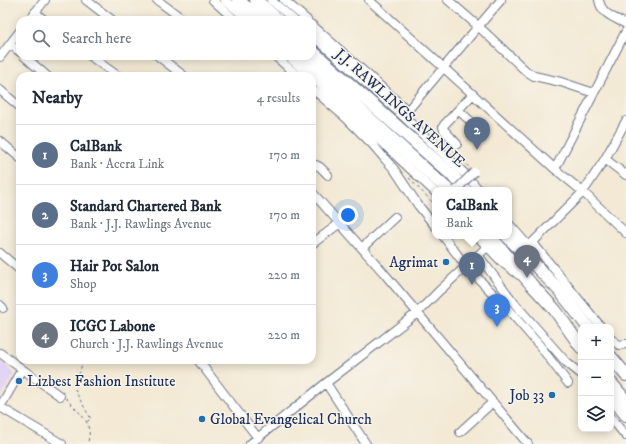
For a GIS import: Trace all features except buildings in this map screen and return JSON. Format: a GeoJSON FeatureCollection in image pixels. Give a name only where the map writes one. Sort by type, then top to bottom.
{"type":"FeatureCollection","features":[{"type":"Feature","properties":{"kind":"highway"},"geometry":{"type":"LineString","coordinates":[[238,0],[256,16]]}},
{"type":"Feature","properties":{"kind":"highway"},"geometry":{"type":"LineString","coordinates":[[256,0],[274,16]]}},
{"type":"Feature","properties":{"kind":"highway"},"geometry":{"type":"LineString","coordinates":[[317,81],[337,57]]}},
{"type":"Feature","properties":{"kind":"highway","name":"J.J. RAWLINGS AVENUE"},"geometry":{"type":"LineString","coordinates":[[304,60],[311,72]]}},
{"type":"Feature","properties":{"kind":"highway","name":"J.J. RAWLINGS AVENUE"},"geometry":{"type":"LineString","coordinates":[[314,60],[316,72]]}},
{"type":"Feature","properties":{"kind":"highway","name":"J.J. RAWLINGS AVENUE"},"geometry":{"type":"LineString","coordinates":[[317,81],[444,187]]}},
{"type":"Feature","properties":{"kind":"highway","name":"J.J. RAWLINGS AVENUE"},"geometry":{"type":"LineString","coordinates":[[317,81],[452,175],[462,187]]}},
{"type":"Feature","properties":{"kind":"highway"},"geometry":{"type":"LineString","coordinates":[[510,239],[560,292],[586,324]]}},
{"type":"Feature","properties":{"kind":"highway"},"geometry":{"type":"LineString","coordinates":[[488,242],[555,310],[578,343]]}},
{"type":"Feature","properties":{"kind":"highway"},"geometry":{"type":"LineString","coordinates":[[614,356],[626,362]]}},
{"type":"Feature","properties":{"kind":"highway"},"geometry":{"type":"LineString","coordinates":[[614,359],[626,375]]}},
{"type":"Feature","properties":{"kind":"highway"},"geometry":{"type":"LineString","coordinates":[[614,387],[626,401]]}},
{"type":"Feature","properties":{"kind":"highway"},"geometry":{"type":"LineString","coordinates":[[614,400],[626,415]]}},
{"type":"Feature","properties":{"kind":"street"},"geometry":{"type":"LineString","coordinates":[[32,16],[45,0]]}},
{"type":"Feature","properties":{"kind":"street"},"geometry":{"type":"LineString","coordinates":[[86,0],[107,16]]}},
{"type":"Feature","properties":{"kind":"street"},"geometry":{"type":"LineString","coordinates":[[157,0],[179,16]]}},
{"type":"Feature","properties":{"kind":"street"},"geometry":{"type":"LineString","coordinates":[[213,0],[231,16]]}},
{"type":"Feature","properties":{"kind":"street"},"geometry":{"type":"LineString","coordinates":[[225,0],[243,16]]}},
{"type":"Feature","properties":{"kind":"street"},"geometry":{"type":"LineString","coordinates":[[271,0],[289,16]]}},
{"type":"Feature","properties":{"kind":"street"},"geometry":{"type":"LineString","coordinates":[[284,0],[302,16]]}},
{"type":"Feature","properties":{"kind":"street"},"geometry":{"type":"LineString","coordinates":[[369,0],[555,169],[583,192],[626,233]]}},
{"type":"Feature","properties":{"kind":"street"},"geometry":{"type":"LineString","coordinates":[[448,0],[526,71],[534,76],[562,82],[594,93]]}},
{"type":"Feature","properties":{"kind":"street"},"geometry":{"type":"LineString","coordinates":[[405,113],[501,0]]}},
{"type":"Feature","properties":{"kind":"street"},"geometry":{"type":"LineString","coordinates":[[599,0],[603,11],[626,24]]}},
{"type":"Feature","properties":{"kind":"street"},"geometry":{"type":"LineString","coordinates":[[35,12],[40,16]]}},
{"type":"Feature","properties":{"kind":"street"},"geometry":{"type":"LineString","coordinates":[[316,29],[405,113],[465,174],[476,187]]}},
{"type":"Feature","properties":{"kind":"street"},"geometry":{"type":"LineString","coordinates":[[555,169],[626,31]]}},
{"type":"Feature","properties":{"kind":"street"},"geometry":{"type":"LineString","coordinates":[[0,57],[16,36]]}},
{"type":"Feature","properties":{"kind":"street"},"geometry":{"type":"LineString","coordinates":[[316,39],[405,113]]}},
{"type":"Feature","properties":{"kind":"street"},"geometry":{"type":"LineString","coordinates":[[10,44],[16,49]]}},
{"type":"Feature","properties":{"kind":"street"},"geometry":{"type":"LineString","coordinates":[[28,60],[42,72]]}},
{"type":"Feature","properties":{"kind":"street"},"geometry":{"type":"LineString","coordinates":[[96,60],[112,72]]}},
{"type":"Feature","properties":{"kind":"street"},"geometry":{"type":"LineString","coordinates":[[163,60],[178,72]]}},
{"type":"Feature","properties":{"kind":"street"},"geometry":{"type":"LineString","coordinates":[[280,60],[293,72]]}},
{"type":"Feature","properties":{"kind":"street"},"geometry":{"type":"LineString","coordinates":[[293,60],[307,72]]}},
{"type":"Feature","properties":{"kind":"street"},"geometry":{"type":"LineString","coordinates":[[317,81],[432,189]]}},
{"type":"Feature","properties":{"kind":"street"},"geometry":{"type":"LineString","coordinates":[[317,81],[346,118],[394,169],[418,205],[432,222]]}},
{"type":"Feature","properties":{"kind":"street"},"geometry":{"type":"LineString","coordinates":[[0,90],[16,104]]}},
{"type":"Feature","properties":{"kind":"street"},"geometry":{"type":"LineString","coordinates":[[457,144],[443,127],[474,94]]}},
{"type":"Feature","properties":{"kind":"street"},"geometry":{"type":"LineString","coordinates":[[458,110],[476,126]]}},
{"type":"Feature","properties":{"kind":"street"},"geometry":{"type":"LineString","coordinates":[[531,245],[583,192],[605,159],[626,121]]}},
{"type":"Feature","properties":{"kind":"street"},"geometry":{"type":"LineString","coordinates":[[0,141],[16,155]]}},
{"type":"Feature","properties":{"kind":"street"},"geometry":{"type":"LineString","coordinates":[[605,159],[626,175]]}},
{"type":"Feature","properties":{"kind":"street"},"geometry":{"type":"LineString","coordinates":[[316,165],[328,175]]}},
{"type":"Feature","properties":{"kind":"street"},"geometry":{"type":"LineString","coordinates":[[459,187],[474,172]]}},
{"type":"Feature","properties":{"kind":"street"},"geometry":{"type":"LineString","coordinates":[[316,196],[362,248],[528,444]]}},
{"type":"Feature","properties":{"kind":"street"},"geometry":{"type":"LineString","coordinates":[[362,248],[395,217]]}},
{"type":"Feature","properties":{"kind":"street"},"geometry":{"type":"LineString","coordinates":[[316,241],[340,223]]}},
{"type":"Feature","properties":{"kind":"street"},"geometry":{"type":"LineString","coordinates":[[512,227],[531,245],[598,324]]}},
{"type":"Feature","properties":{"kind":"street"},"geometry":{"type":"LineString","coordinates":[[445,239],[466,266],[505,306],[535,341],[568,383]]}},
{"type":"Feature","properties":{"kind":"street"},"geometry":{"type":"LineString","coordinates":[[250,444],[417,313],[478,255],[488,242]]}},
{"type":"Feature","properties":{"kind":"street"},"geometry":{"type":"LineString","coordinates":[[531,245],[560,292]]}},
{"type":"Feature","properties":{"kind":"street"},"geometry":{"type":"LineString","coordinates":[[0,253],[16,267]]}},
{"type":"Feature","properties":{"kind":"street"},"geometry":{"type":"LineString","coordinates":[[478,255],[515,304],[566,362],[578,372]]}},
{"type":"Feature","properties":{"kind":"street"},"geometry":{"type":"LineString","coordinates":[[614,341],[619,345],[626,344]]}},
{"type":"Feature","properties":{"kind":"street"},"geometry":{"type":"LineString","coordinates":[[0,353],[60,396]]}},
{"type":"Feature","properties":{"kind":"street"},"geometry":{"type":"LineString","coordinates":[[201,364],[258,438]]}},
{"type":"Feature","properties":{"kind":"street"},"geometry":{"type":"LineString","coordinates":[[22,369],[0,407],[62,444]]}},
{"type":"Feature","properties":{"kind":"street"},"geometry":{"type":"LineString","coordinates":[[326,383],[366,444]]}},
{"type":"Feature","properties":{"kind":"street"},"geometry":{"type":"LineString","coordinates":[[460,432],[493,402]]}},
{"type":"Feature","properties":{"kind":"street"},"geometry":{"type":"LineString","coordinates":[[614,422],[626,436]]}},
{"type":"Feature","properties":{"kind":"path"},"geometry":{"type":"LineString","coordinates":[[82,364],[75,389],[91,419],[86,422]]}},
{"type":"Feature","properties":{"kind":"path"},"geometry":{"type":"LineString","coordinates":[[60,396],[66,398],[70,405],[79,412],[86,422],[89,432],[88,444]]}},
{"type":"Feature","properties":{"kind":"shaded area"},"geometry":{"type":"Polygon","coordinates":[[[0,360],[15,374],[0,399],[0,360]]]}},
{"type":"Feature","properties":{"kind":"place","name":"Standard Chartered Bank"},"geometry":{"type":"Point","coordinates":[477,150]}},
{"type":"Feature","properties":{"kind":"place","name":"Agrimat"},"geometry":{"type":"Point","coordinates":[446,262]}},
{"type":"Feature","properties":{"kind":"place","name":"ICGC Labone"},"geometry":{"type":"Point","coordinates":[527,278]}},
{"type":"Feature","properties":{"kind":"place","name":"CalBank"},"geometry":{"type":"Point","coordinates":[472,285]}},
{"type":"Feature","properties":{"kind":"place","name":"Hair Pot Salon"},"geometry":{"type":"Point","coordinates":[497,327]}},
{"type":"Feature","properties":{"kind":"place","name":"Lizbest Fashion Institute"},"geometry":{"type":"Point","coordinates":[19,381]}},
{"type":"Feature","properties":{"kind":"place","name":"Job 33"},"geometry":{"type":"Point","coordinates":[552,395]}},
{"type":"Feature","properties":{"kind":"place","name":"Global Evangelical Church"},"geometry":{"type":"Point","coordinates":[202,419]}}]}
